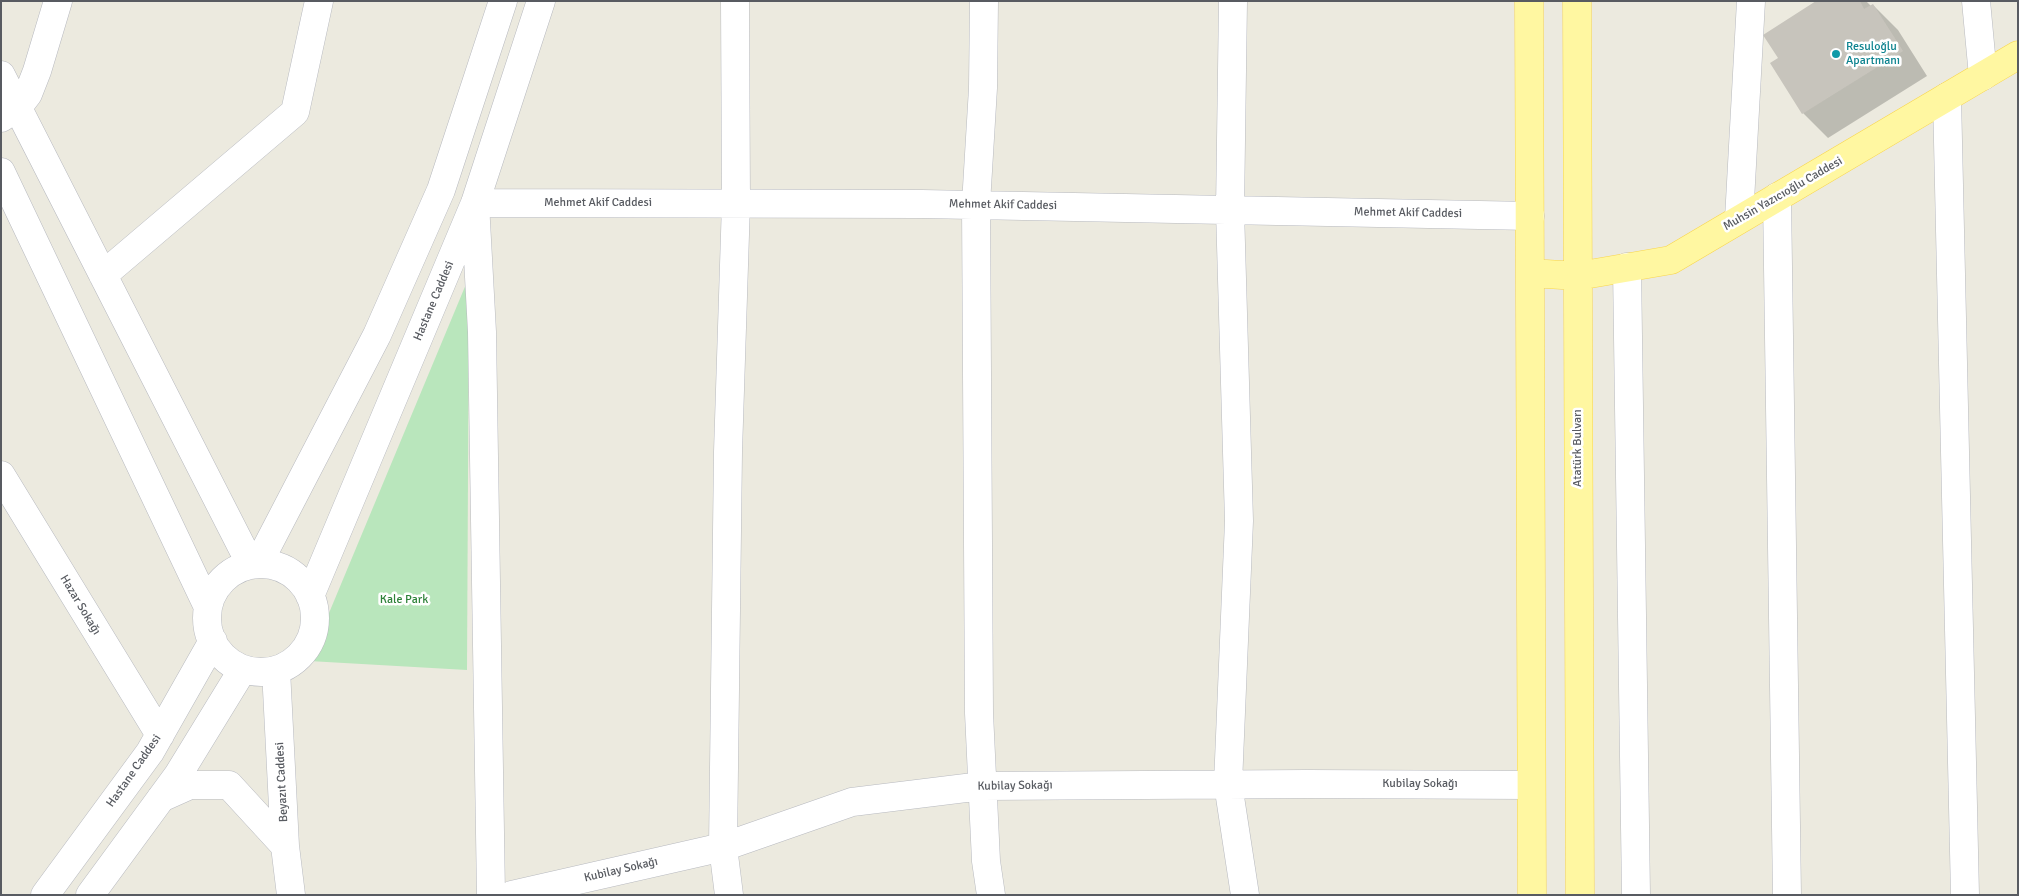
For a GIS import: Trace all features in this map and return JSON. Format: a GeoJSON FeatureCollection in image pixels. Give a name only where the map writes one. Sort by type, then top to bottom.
{"type":"FeatureCollection","features":[{"type":"Feature","properties":{"kind":"main road"},"geometry":{"type":"LineString","coordinates":[[1529,1],[1532,895]]}},
{"type":"Feature","properties":{"kind":"main road","name":"Atatürk Bulvarı"},"geometry":{"type":"LineString","coordinates":[[1577,1],[1580,895]]}},
{"type":"Feature","properties":{"kind":"main road","name":"Muhsin Yazıcıoğlu Caddesi"},"geometry":{"type":"LineString","coordinates":[[1530,273],[1578,276],[1671,260],[2018,55]]}},
{"type":"Feature","properties":{"kind":"street"},"geometry":{"type":"LineString","coordinates":[[10,112],[28,94],[38,71],[58,1]]}},
{"type":"Feature","properties":{"kind":"street"},"geometry":{"type":"LineString","coordinates":[[103,275],[295,112],[319,1]]}},
{"type":"Feature","properties":{"kind":"street"},"geometry":{"type":"LineString","coordinates":[[254,565],[377,335],[441,190],[503,1]]}},
{"type":"Feature","properties":{"kind":"street","name":"Hastane Caddesi"},"geometry":{"type":"LineString","coordinates":[[310,596],[476,202],[541,1]]}},
{"type":"Feature","properties":{"kind":"street"},"geometry":{"type":"LineString","coordinates":[[729,895],[723,847],[728,452],[736,203],[735,1]]}},
{"type":"Feature","properties":{"kind":"street"},"geometry":{"type":"LineString","coordinates":[[984,1],[983,88],[976,204],[979,703],[986,861],[991,895]]}},
{"type":"Feature","properties":{"kind":"street"},"geometry":{"type":"LineString","coordinates":[[1233,1],[1230,210],[1239,521],[1228,784],[1245,895]]}},
{"type":"Feature","properties":{"kind":"street"},"geometry":{"type":"LineString","coordinates":[[1739,219],[1751,1]]}},
{"type":"Feature","properties":{"kind":"street"},"geometry":{"type":"LineString","coordinates":[[1976,1],[1982,76]]}},
{"type":"Feature","properties":{"kind":"street"},"geometry":{"type":"LineString","coordinates":[[1,75],[10,112],[103,275],[254,565]]}},
{"type":"Feature","properties":{"kind":"street"},"geometry":{"type":"LineString","coordinates":[[1947,97],[1965,895]]}},
{"type":"Feature","properties":{"kind":"street"},"geometry":{"type":"LineString","coordinates":[[1,172],[208,607]]}},
{"type":"Feature","properties":{"kind":"street"},"geometry":{"type":"LineString","coordinates":[[1777,197],[1787,895]]}},
{"type":"Feature","properties":{"kind":"street"},"geometry":{"type":"LineString","coordinates":[[476,202],[482,332],[491,895]]}},
{"type":"Feature","properties":{"kind":"street","name":"Mehmet Akif Caddesi"},"geometry":{"type":"LineString","coordinates":[[476,202],[976,204],[1530,216]]}},
{"type":"Feature","properties":{"kind":"street"},"geometry":{"type":"LineString","coordinates":[[1627,267],[1636,895]]}},
{"type":"Feature","properties":{"kind":"street","name":"Hazar Sokağı"},"geometry":{"type":"LineString","coordinates":[[1,475],[160,735]]}},
{"type":"Feature","properties":{"kind":"street"},"geometry":{"type":"LineString","coordinates":[[254,565],[274,566],[289,572],[301,582],[310,596],[315,614],[313,632],[305,649],[292,662],[276,670],[260,672],[243,669],[226,658],[213,642],[207,625],[208,607],[214,592],[223,579],[236,570],[254,565]]}},
{"type":"Feature","properties":{"kind":"street","name":"Hastane Caddesi"},"geometry":{"type":"LineString","coordinates":[[45,895],[150,752],[213,642]]}},
{"type":"Feature","properties":{"kind":"street"},"geometry":{"type":"LineString","coordinates":[[90,895],[178,775],[243,669]]}},
{"type":"Feature","properties":{"kind":"street","name":"Beyazıt Caddesi"},"geometry":{"type":"LineString","coordinates":[[276,670],[285,846],[291,895]]}},
{"type":"Feature","properties":{"kind":"street","name":"Kubilay Sokağı"},"geometry":{"type":"LineString","coordinates":[[512,895],[723,847],[852,802],[982,786],[1228,784],[1532,785]]}},
{"type":"Feature","properties":{"kind":"street"},"geometry":{"type":"LineString","coordinates":[[160,798],[190,785],[229,785],[285,846]]}},
{"type":"Feature","properties":{"kind":"green space","name":"Kale Park"},"geometry":{"type":"Polygon","coordinates":[[[469,277],[467,670],[309,661],[469,277]]]}},
{"type":"Feature","properties":{"kind":"building","name":"Resuloğlu Apartmanı"},"geometry":{"type":"Polygon","coordinates":[[[1816,1],[1860,1],[1864,9],[1873,4],[1903,51],[1802,114],[1770,63],[1778,58],[1763,35],[1816,1]]]}},
{"type":"Feature","properties":{"kind":"place","name":"Resuloğlu Apartmanı"},"geometry":{"type":"Point","coordinates":[1836,54]}}]}
